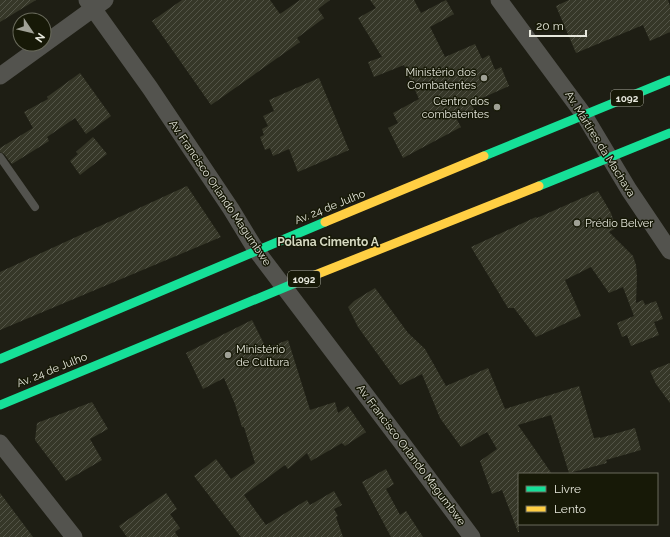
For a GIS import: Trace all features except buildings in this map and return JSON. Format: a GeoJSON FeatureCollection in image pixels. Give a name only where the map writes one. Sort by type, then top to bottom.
{"type":"FeatureCollection","features":[{"type":"Feature","properties":{"kind":"main road","name":"Av. 24 de Julho"},"geometry":{"type":"LineString","coordinates":[[0,359],[256,250],[670,80]]}},
{"type":"Feature","properties":{"kind":"main road","name":"Av. 24 de Julho"},"geometry":{"type":"LineString","coordinates":[[0,405],[284,287],[670,133]]}},
{"type":"Feature","properties":{"kind":"street","name":"Av. Mártires da Machava"},"geometry":{"type":"LineString","coordinates":[[499,0],[584,115],[628,190],[670,251]]}},
{"type":"Feature","properties":{"kind":"street"},"geometry":{"type":"LineString","coordinates":[[0,76],[95,3]]}},
{"type":"Feature","properties":{"kind":"street","name":"Av. Francisco Orlando Magumbwe"},"geometry":{"type":"LineString","coordinates":[[95,3],[231,208],[256,250],[472,537]]}},
{"type":"Feature","properties":{"kind":"street"},"geometry":{"type":"LineString","coordinates":[[0,443],[74,537]]}},
{"type":"Feature","properties":{"kind":"lane"},"geometry":{"type":"LineString","coordinates":[[0,157],[35,207]]}},
{"type":"Feature","properties":{"kind":"traffic: fast"},"geometry":{"type":"LineString","coordinates":[[484,156],[670,80]]}},
{"type":"Feature","properties":{"kind":"traffic: fast"},"geometry":{"type":"LineString","coordinates":[[539,186],[670,133]]}},
{"type":"Feature","properties":{"kind":"traffic: fast"},"geometry":{"type":"LineString","coordinates":[[0,359],[325,222]]}},
{"type":"Feature","properties":{"kind":"traffic: fast"},"geometry":{"type":"LineString","coordinates":[[0,405],[300,281]]}},
{"type":"Feature","properties":{"kind":"traffic: slow"},"geometry":{"type":"LineString","coordinates":[[325,222],[484,156]]}},
{"type":"Feature","properties":{"kind":"traffic: slow"},"geometry":{"type":"LineString","coordinates":[[300,281],[539,186]]}},
{"type":"Feature","properties":{"kind":"place","name":"Ministério dos Combatentes"},"geometry":{"type":"Point","coordinates":[484,78]}},
{"type":"Feature","properties":{"kind":"place","name":"Centro dos combatentes"},"geometry":{"type":"Point","coordinates":[497,107]}},
{"type":"Feature","properties":{"kind":"place","name":"Prédio Belver"},"geometry":{"type":"Point","coordinates":[577,223]}},
{"type":"Feature","properties":{"kind":"place","name":"Ministério de Cultura"},"geometry":{"type":"Point","coordinates":[228,355]}},
{"type":"Feature","properties":{"kind":"district","name":"Polana Cimento A"},"geometry":{"type":"Point","coordinates":[328,242]}}]}
